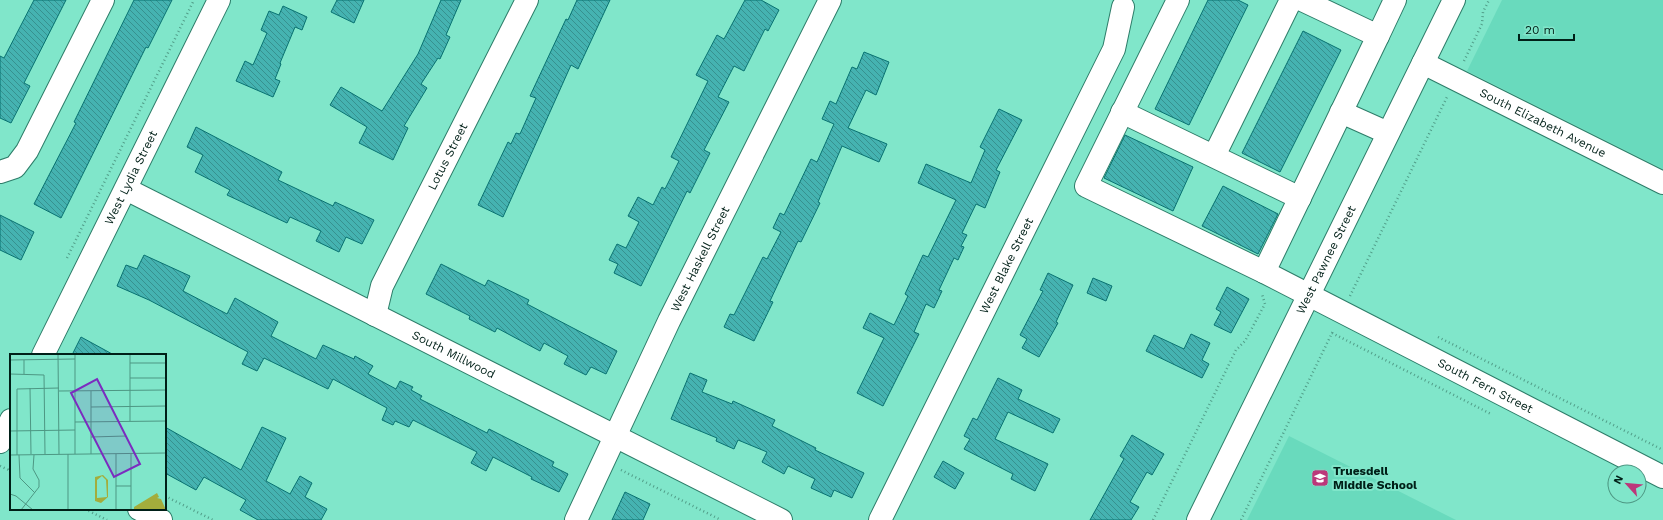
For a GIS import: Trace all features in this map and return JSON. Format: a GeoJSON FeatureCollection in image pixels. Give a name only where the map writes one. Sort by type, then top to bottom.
{"type":"FeatureCollection","features":[{"type":"Feature","properties":{"kind":"street"},"geometry":{"type":"LineString","coordinates":[[0,172],[15,167],[27,151],[103,0]]}},
{"type":"Feature","properties":{"kind":"street","name":"West Lydia Street"},"geometry":{"type":"LineString","coordinates":[[44,354],[219,0]]}},
{"type":"Feature","properties":{"kind":"street","name":"Lotus Street"},"geometry":{"type":"LineString","coordinates":[[375,315],[382,286],[527,0]]}},
{"type":"Feature","properties":{"kind":"street","name":"West Haskell Street"},"geometry":{"type":"LineString","coordinates":[[576,520],[669,321],[830,0]]}},
{"type":"Feature","properties":{"kind":"street"},"geometry":{"type":"LineString","coordinates":[[1178,0],[1122,112],[1300,198]]}},
{"type":"Feature","properties":{"kind":"street"},"geometry":{"type":"LineString","coordinates":[[1214,156],[1291,0]]}},
{"type":"Feature","properties":{"kind":"street"},"geometry":{"type":"LineString","coordinates":[[1302,0],[1378,36]]}},
{"type":"Feature","properties":{"kind":"street"},"geometry":{"type":"LineString","coordinates":[[1264,272],[1395,0]]}},
{"type":"Feature","properties":{"kind":"street","name":"West Pawnee Street"},"geometry":{"type":"LineString","coordinates":[[1198,520],[1454,0]]}},
{"type":"Feature","properties":{"kind":"street","name":"West Blake Street"},"geometry":{"type":"LineString","coordinates":[[880,520],[1114,49],[1123,7]]}},
{"type":"Feature","properties":{"kind":"street","name":"South Elizabeth Avenue"},"geometry":{"type":"LineString","coordinates":[[1423,63],[1663,183]]}},
{"type":"Feature","properties":{"kind":"street","name":"South Fern Street"},"geometry":{"type":"LineString","coordinates":[[1122,112],[1086,186],[1264,272],[1663,477]]}},
{"type":"Feature","properties":{"kind":"street"},"geometry":{"type":"LineString","coordinates":[[1341,112],[1388,133]]}},
{"type":"Feature","properties":{"kind":"street","name":"South Millwood"},"geometry":{"type":"LineString","coordinates":[[126,189],[781,520]]}},
{"type":"Feature","properties":{"kind":"street"},"geometry":{"type":"LineString","coordinates":[[3,442],[10,423]]}},
{"type":"Feature","properties":{"kind":"street"},"geometry":{"type":"LineString","coordinates":[[141,510],[161,520]]}},
{"type":"Feature","properties":{"kind":"path"},"geometry":{"type":"LineString","coordinates":[[65,261],[194,0]]}},
{"type":"Feature","properties":{"kind":"path"},"geometry":{"type":"LineString","coordinates":[[1241,520],[1482,24],[1482,12],[1489,0]]}},
{"type":"Feature","properties":{"kind":"path"},"geometry":{"type":"LineString","coordinates":[[1352,293],[1359,297]]}},
{"type":"Feature","properties":{"kind":"path"},"geometry":{"type":"LineString","coordinates":[[1332,333],[1495,415]]}},
{"type":"Feature","properties":{"kind":"path"},"geometry":{"type":"LineString","coordinates":[[1436,336],[1663,450]]}},
{"type":"Feature","properties":{"kind":"path"},"geometry":{"type":"LineString","coordinates":[[0,466],[10,471]]}},
{"type":"Feature","properties":{"kind":"path"},"geometry":{"type":"LineString","coordinates":[[619,469],[721,520]]}},
{"type":"Feature","properties":{"kind":"path"},"geometry":{"type":"LineString","coordinates":[[166,496],[213,520]]}},
{"type":"Feature","properties":{"kind":"path"},"geometry":{"type":"LineString","coordinates":[[87,510],[107,520]]}},
{"type":"Feature","properties":{"kind":"shaded area"},"geometry":{"type":"Polygon","coordinates":[[[1502,0],[1663,0],[1663,169],[1467,71],[1502,0]]]}},
{"type":"Feature","properties":{"kind":"shaded area","name":"Truesdell Middle School"},"geometry":{"type":"Polygon","coordinates":[[[1289,436],[1456,520],[1247,520],[1289,436]]]}},
{"type":"Feature","properties":{"kind":"building"},"geometry":{"type":"Polygon","coordinates":[[[34,0],[66,0],[24,83],[30,86],[11,123],[0,118],[0,56],[4,58],[34,0]]]}},
{"type":"Feature","properties":{"kind":"building"},"geometry":{"type":"Polygon","coordinates":[[[134,0],[172,0],[148,48],[146,47],[61,218],[34,204],[76,123],[74,122],[134,0]]]}},
{"type":"Feature","properties":{"kind":"building"},"geometry":{"type":"Polygon","coordinates":[[[337,0],[364,0],[354,23],[331,12],[337,0]]]}},
{"type":"Feature","properties":{"kind":"building"},"geometry":{"type":"Polygon","coordinates":[[[441,0],[461,0],[446,35],[450,37],[440,59],[438,58],[421,84],[427,88],[404,126],[408,128],[393,160],[359,143],[367,127],[330,105],[341,87],[382,111],[418,54],[441,0]]]}},
{"type":"Feature","properties":{"kind":"building"},"geometry":{"type":"Polygon","coordinates":[[[577,0],[610,0],[578,69],[571,65],[503,217],[478,205],[508,142],[511,144],[516,133],[520,134],[536,98],[530,96],[566,19],[568,20],[577,0]]]}},
{"type":"Feature","properties":{"kind":"building"},"geometry":{"type":"Polygon","coordinates":[[[745,0],[761,0],[779,10],[768,31],[765,29],[744,71],[734,66],[718,97],[729,102],[704,150],[710,153],[690,193],[687,191],[641,286],[614,273],[618,264],[609,260],[617,244],[626,248],[639,222],[628,216],[638,197],[653,205],[662,187],[665,189],[679,161],[671,157],[708,81],[696,75],[717,35],[724,39],[745,0]]]}},
{"type":"Feature","properties":{"kind":"building"},"geometry":{"type":"Polygon","coordinates":[[[1208,0],[1238,0],[1248,5],[1189,125],[1155,109],[1208,0]]]}},
{"type":"Feature","properties":{"kind":"building"},"geometry":{"type":"Polygon","coordinates":[[[283,6],[307,17],[302,30],[295,27],[280,63],[281,64],[275,79],[280,81],[273,97],[236,81],[245,61],[253,65],[267,33],[261,30],[269,11],[279,15],[283,6]]]}},
{"type":"Feature","properties":{"kind":"building"},"geometry":{"type":"Polygon","coordinates":[[[1303,31],[1341,50],[1280,172],[1242,153],[1303,31]]]}},
{"type":"Feature","properties":{"kind":"building"},"geometry":{"type":"Polygon","coordinates":[[[864,52],[889,62],[876,95],[866,90],[848,128],[887,144],[879,162],[842,146],[818,202],[820,203],[801,242],[798,241],[770,301],[773,302],[754,341],[724,327],[730,314],[734,315],[763,257],[767,259],[781,232],[773,228],[780,213],[784,215],[811,159],[817,162],[834,124],[822,119],[830,101],[836,104],[852,67],[857,69],[864,52]]]}},
{"type":"Feature","properties":{"kind":"building"},"geometry":{"type":"Polygon","coordinates":[[[999,109],[1022,120],[996,170],[1000,172],[985,208],[976,204],[962,233],[967,235],[961,246],[964,247],[958,260],[954,258],[939,290],[942,291],[934,308],[926,304],[914,332],[919,334],[883,406],[857,393],[884,338],[863,328],[870,313],[894,325],[908,296],[905,294],[923,255],[928,257],[956,200],[918,183],[926,164],[971,183],[985,150],[980,147],[999,109]]]}},
{"type":"Feature","properties":{"kind":"building"},"geometry":{"type":"Polygon","coordinates":[[[196,127],[282,172],[278,180],[333,206],[335,202],[374,220],[362,244],[346,237],[339,252],[316,241],[321,231],[290,217],[287,223],[227,195],[230,190],[195,172],[203,155],[187,147],[196,127]]]}},
{"type":"Feature","properties":{"kind":"building"},"geometry":{"type":"Polygon","coordinates":[[[1125,135],[1193,167],[1173,211],[1104,178],[1125,135]]]}},
{"type":"Feature","properties":{"kind":"building"},"geometry":{"type":"Polygon","coordinates":[[[1223,186],[1278,214],[1258,254],[1202,226],[1223,186]]]}},
{"type":"Feature","properties":{"kind":"building"},"geometry":{"type":"Polygon","coordinates":[[[0,215],[34,232],[21,260],[0,250],[0,215]]]}},
{"type":"Feature","properties":{"kind":"building"},"geometry":{"type":"Polygon","coordinates":[[[144,255],[190,276],[183,291],[227,314],[235,298],[278,322],[271,336],[316,359],[323,345],[354,359],[355,356],[373,366],[368,374],[396,389],[400,381],[413,387],[411,390],[422,396],[420,399],[487,433],[489,429],[554,462],[552,466],[568,474],[559,492],[531,479],[532,477],[493,457],[486,471],[471,463],[477,452],[413,420],[409,427],[395,421],[393,425],[382,420],[387,408],[333,379],[328,389],[264,358],[257,371],[242,364],[248,352],[149,300],[117,286],[126,265],[137,269],[144,255]]]}},
{"type":"Feature","properties":{"kind":"building"},"geometry":{"type":"Polygon","coordinates":[[[441,264],[485,286],[488,280],[529,300],[527,304],[617,351],[606,374],[591,367],[586,375],[564,364],[568,356],[544,343],[540,351],[497,328],[495,332],[469,319],[470,316],[426,294],[441,264]]]}},
{"type":"Feature","properties":{"kind":"building"},"geometry":{"type":"Polygon","coordinates":[[[1048,273],[1073,285],[1056,322],[1058,323],[1039,357],[1022,348],[1027,339],[1020,335],[1043,291],[1040,290],[1048,273]]]}},
{"type":"Feature","properties":{"kind":"building"},"geometry":{"type":"Polygon","coordinates":[[[1093,278],[1112,286],[1106,301],[1087,293],[1093,278]]]}},
{"type":"Feature","properties":{"kind":"building"},"geometry":{"type":"Polygon","coordinates":[[[1227,287],[1249,299],[1231,333],[1214,325],[1221,312],[1216,309],[1227,287]]]}},
{"type":"Feature","properties":{"kind":"building"},"geometry":{"type":"Polygon","coordinates":[[[1191,334],[1210,343],[1202,360],[1209,364],[1202,378],[1146,351],[1154,335],[1184,349],[1191,334]]]}},
{"type":"Feature","properties":{"kind":"building"},"geometry":{"type":"Polygon","coordinates":[[[81,337],[112,354],[72,354],[81,337]]]}},
{"type":"Feature","properties":{"kind":"building"},"geometry":{"type":"Polygon","coordinates":[[[690,373],[707,380],[702,392],[732,404],[733,401],[775,420],[772,426],[816,448],[815,450],[864,473],[852,498],[834,490],[831,497],[811,488],[815,479],[788,466],[784,474],[762,462],[767,452],[738,440],[734,449],[716,441],[717,438],[671,419],[690,373]]]}},
{"type":"Feature","properties":{"kind":"building"},"geometry":{"type":"Polygon","coordinates":[[[998,378],[1022,390],[1018,399],[1060,419],[1053,433],[1008,412],[995,439],[1048,464],[1035,491],[1011,479],[1013,474],[964,449],[970,439],[964,436],[973,418],[977,420],[998,378]]]}},
{"type":"Feature","properties":{"kind":"building"},"geometry":{"type":"Polygon","coordinates":[[[262,427],[286,438],[266,481],[290,494],[300,476],[312,483],[305,497],[327,509],[321,520],[258,520],[240,510],[246,500],[204,477],[196,490],[166,474],[166,428],[241,470],[262,427]]]}},
{"type":"Feature","properties":{"kind":"building"},"geometry":{"type":"Polygon","coordinates":[[[1132,435],[1164,454],[1152,475],[1147,472],[1130,502],[1139,507],[1131,520],[1090,520],[1124,459],[1120,456],[1132,435]]]}},
{"type":"Feature","properties":{"kind":"building"},"geometry":{"type":"Polygon","coordinates":[[[943,461],[964,473],[955,489],[934,477],[943,461]]]}},
{"type":"Feature","properties":{"kind":"building"},"geometry":{"type":"Polygon","coordinates":[[[625,492],[650,504],[643,520],[612,520],[625,492]]]}},
{"type":"Feature","properties":{"kind":"place","name":"Truesdell Middle School"},"geometry":{"type":"Point","coordinates":[1320,478]}}]}
